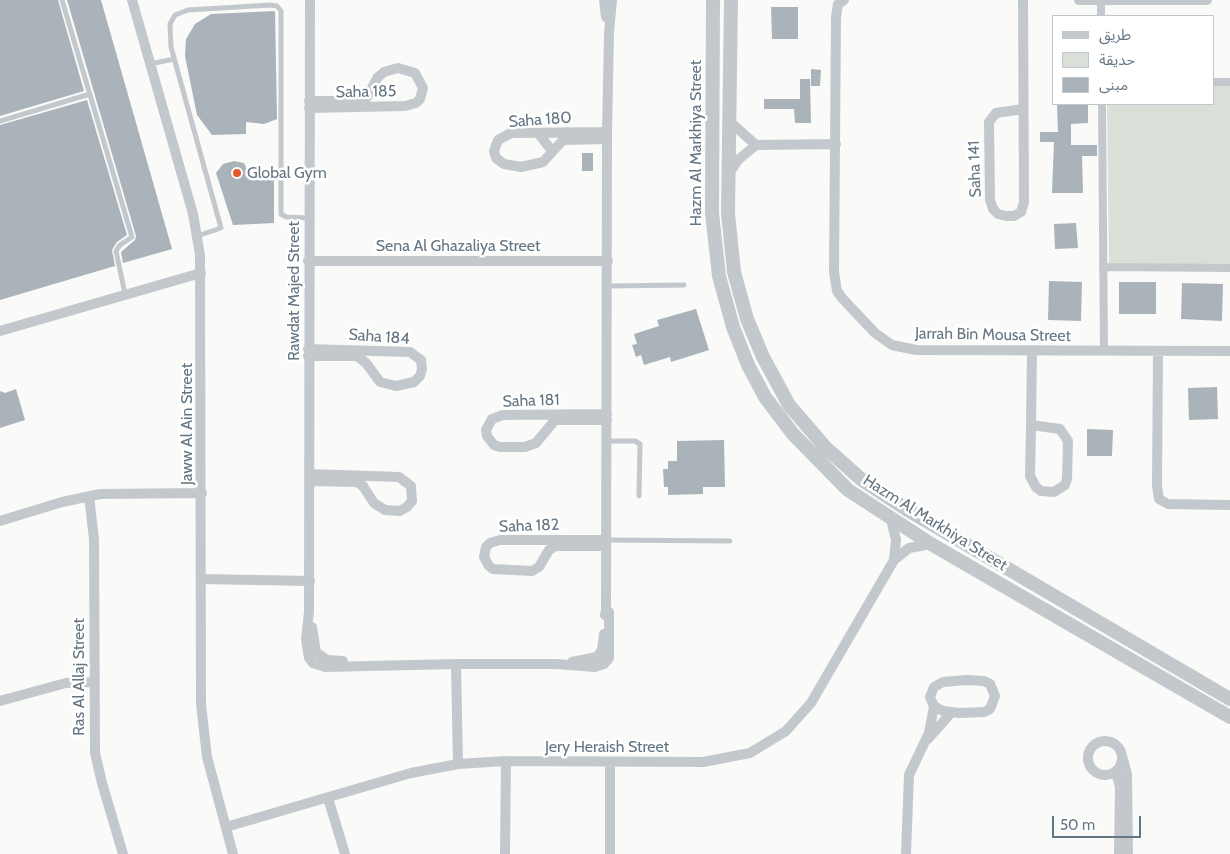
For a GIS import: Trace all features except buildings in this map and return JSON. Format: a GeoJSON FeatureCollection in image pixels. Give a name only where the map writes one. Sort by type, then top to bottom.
{"type":"FeatureCollection","features":[{"type":"Feature","properties":{"kind":"street","name":"Jaww Al Ain Street"},"geometry":{"type":"LineString","coordinates":[[132,0],[197,236],[201,273],[202,579],[200,674],[202,728],[212,781],[234,854]]}},
{"type":"Feature","properties":{"kind":"street","name":"Rawdat Majed Street"},"geometry":{"type":"LineString","coordinates":[[310,0],[308,261],[309,612],[312,614],[313,645],[321,657],[334,661],[366,661],[369,664],[556,664],[588,660],[599,654],[604,642],[606,610],[608,286],[607,136],[609,32],[612,0]]}},
{"type":"Feature","properties":{"kind":"street","name":"Rawdat Majed Street"},"geometry":{"type":"LineString","coordinates":[[604,0],[609,32]]}},
{"type":"Feature","properties":{"kind":"street","name":"Hazm Al Markhiya Street"},"geometry":{"type":"LineString","coordinates":[[713,0],[712,213],[719,276],[733,327],[748,365],[765,397],[793,434],[848,490],[931,544],[1230,718]]}},
{"type":"Feature","properties":{"kind":"street","name":"Hazm Al Markhiya Street"},"geometry":{"type":"LineString","coordinates":[[731,0],[728,213],[734,272],[747,319],[763,357],[789,405],[826,448],[862,480],[906,509],[1230,699]]}},
{"type":"Feature","properties":{"kind":"street","name":"Jarrah Bin Mousa Street"},"geometry":{"type":"LineString","coordinates":[[844,0],[838,4],[836,17],[834,272],[837,291],[848,306],[883,339],[902,348],[916,350],[1230,351]]}},
{"type":"Feature","properties":{"kind":"street","name":"Saha 141"},"geometry":{"type":"LineString","coordinates":[[1023,0],[1024,202],[1021,212],[1014,216],[1006,216],[998,214],[993,209],[990,200],[989,122],[996,112],[1023,109]]}},
{"type":"Feature","properties":{"kind":"street"},"geometry":{"type":"LineString","coordinates":[[1079,0],[1207,0]]}},
{"type":"Feature","properties":{"kind":"street"},"geometry":{"type":"LineString","coordinates":[[1101,0],[1102,15]]}},
{"type":"Feature","properties":{"kind":"street","name":"Saha 185"},"geometry":{"type":"LineString","coordinates":[[398,68],[415,73],[421,81],[422,93],[416,103],[405,106],[380,107],[309,104],[361,101],[367,97],[370,89],[384,72],[398,68]]}},
{"type":"Feature","properties":{"kind":"street"},"geometry":{"type":"LineString","coordinates":[[1215,82],[1230,82]]}},
{"type":"Feature","properties":{"kind":"street"},"geometry":{"type":"LineString","coordinates":[[370,89],[374,100],[380,107]]}},
{"type":"Feature","properties":{"kind":"street"},"geometry":{"type":"LineString","coordinates":[[1102,105],[1104,351]]}},
{"type":"Feature","properties":{"kind":"street"},"geometry":{"type":"LineString","coordinates":[[728,120],[756,145]]}},
{"type":"Feature","properties":{"kind":"street","name":"Saha 180"},"geometry":{"type":"LineString","coordinates":[[511,133],[607,136],[567,139],[559,143],[543,162],[529,166],[504,164],[496,158],[495,145],[503,136],[511,133]]}},
{"type":"Feature","properties":{"kind":"street"},"geometry":{"type":"LineString","coordinates":[[538,133],[552,151]]}},
{"type":"Feature","properties":{"kind":"street"},"geometry":{"type":"LineString","coordinates":[[728,175],[738,160],[756,145],[836,144]]}},
{"type":"Feature","properties":{"kind":"street","name":"Sena Al Ghazaliya Street"},"geometry":{"type":"LineString","coordinates":[[308,261],[608,261]]}},
{"type":"Feature","properties":{"kind":"street"},"geometry":{"type":"LineString","coordinates":[[1103,267],[1230,268]]}},
{"type":"Feature","properties":{"kind":"street"},"geometry":{"type":"LineString","coordinates":[[0,331],[201,273]]}},
{"type":"Feature","properties":{"kind":"street"},"geometry":{"type":"LineString","coordinates":[[370,370],[377,350]]}},
{"type":"Feature","properties":{"kind":"street","name":"Saha 184"},"geometry":{"type":"LineString","coordinates":[[401,350],[417,355],[421,360],[422,369],[420,376],[414,382],[396,386],[380,382],[357,356],[308,352],[401,350]]}},
{"type":"Feature","properties":{"kind":"street"},"geometry":{"type":"LineString","coordinates":[[1031,425],[1060,429],[1068,440],[1068,479],[1065,485],[1054,492],[1041,491],[1036,487],[1030,476],[1032,350]]}},
{"type":"Feature","properties":{"kind":"street"},"geometry":{"type":"LineString","coordinates":[[1158,351],[1157,486],[1159,499],[1168,504],[1230,506]]}},
{"type":"Feature","properties":{"kind":"street","name":"Saha 181"},"geometry":{"type":"LineString","coordinates":[[503,415],[607,417],[555,420],[536,443],[525,448],[500,447],[490,441],[486,430],[492,419],[503,415]]}},
{"type":"Feature","properties":{"kind":"street"},"geometry":{"type":"LineString","coordinates":[[530,415],[539,421],[546,430]]}},
{"type":"Feature","properties":{"kind":"street"},"geometry":{"type":"LineString","coordinates":[[369,496],[372,484],[380,475]]}},
{"type":"Feature","properties":{"kind":"street"},"geometry":{"type":"LineString","coordinates":[[380,475],[399,478],[411,486],[412,501],[400,511],[385,510],[374,503],[357,482],[309,477],[380,475]]}},
{"type":"Feature","properties":{"kind":"street"},"geometry":{"type":"LineString","coordinates":[[0,520],[89,496],[112,493],[202,493]]}},
{"type":"Feature","properties":{"kind":"street","name":"Ras Al Allaj Street"},"geometry":{"type":"LineString","coordinates":[[89,496],[94,538],[94,739],[98,768],[123,854]]}},
{"type":"Feature","properties":{"kind":"street","name":"Jery Heraish Street"},"geometry":{"type":"LineString","coordinates":[[891,519],[896,540],[894,560]]}},
{"type":"Feature","properties":{"kind":"street"},"geometry":{"type":"LineString","coordinates":[[532,539],[541,546],[546,555]]}},
{"type":"Feature","properties":{"kind":"street","name":"Saha 182"},"geometry":{"type":"LineString","coordinates":[[532,539],[606,543],[552,547],[539,567],[532,571],[493,568],[486,562],[484,557],[486,547],[494,540],[532,539]]}},
{"type":"Feature","properties":{"kind":"street","name":"Jery Heraish Street"},"geometry":{"type":"LineString","coordinates":[[226,827],[411,774],[458,764],[506,761],[703,762],[727,759],[750,752],[780,736],[797,721],[811,703],[894,560],[910,548],[931,544]]}},
{"type":"Feature","properties":{"kind":"street"},"geometry":{"type":"LineString","coordinates":[[202,579],[310,581]]}},
{"type":"Feature","properties":{"kind":"street"},"geometry":{"type":"LineString","coordinates":[[456,664],[458,764]]}},
{"type":"Feature","properties":{"kind":"street"},"geometry":{"type":"LineString","coordinates":[[906,854],[909,775],[925,741],[934,706],[930,697],[931,691],[938,683],[943,682],[984,681],[994,690],[994,703],[984,712],[952,713],[934,706]]}},
{"type":"Feature","properties":{"kind":"street"},"geometry":{"type":"LineString","coordinates":[[0,701],[66,683],[94,682]]}},
{"type":"Feature","properties":{"kind":"street"},"geometry":{"type":"LineString","coordinates":[[925,741],[952,713]]}},
{"type":"Feature","properties":{"kind":"street"},"geometry":{"type":"LineString","coordinates":[[1116,772],[1103,776],[1092,769],[1088,757],[1090,750],[1100,742],[1106,741],[1118,747],[1123,759],[1128,774],[1128,854]]}},
{"type":"Feature","properties":{"kind":"street"},"geometry":{"type":"LineString","coordinates":[[1119,854],[1120,787],[1116,772],[1123,759]]}},
{"type":"Feature","properties":{"kind":"street"},"geometry":{"type":"LineString","coordinates":[[505,854],[506,761]]}},
{"type":"Feature","properties":{"kind":"street"},"geometry":{"type":"LineString","coordinates":[[610,762],[610,854]]}},
{"type":"Feature","properties":{"kind":"street"},"geometry":{"type":"LineString","coordinates":[[328,798],[345,854]]}},
{"type":"Feature","properties":{"kind":"lane"},"geometry":{"type":"LineString","coordinates":[[62,0],[132,237],[120,244],[116,251],[125,294]]}},
{"type":"Feature","properties":{"kind":"lane"},"geometry":{"type":"LineString","coordinates":[[238,0],[238,7]]}},
{"type":"Feature","properties":{"kind":"lane"},"geometry":{"type":"LineString","coordinates":[[197,236],[219,230],[221,226],[169,37],[170,24],[175,15],[188,10],[271,5],[277,6],[280,11],[281,214],[283,216],[309,218]]}},
{"type":"Feature","properties":{"kind":"lane"},"geometry":{"type":"LineString","coordinates":[[150,64],[174,59]]}},
{"type":"Feature","properties":{"kind":"lane"},"geometry":{"type":"LineString","coordinates":[[0,121],[90,94]]}},
{"type":"Feature","properties":{"kind":"lane"},"geometry":{"type":"LineString","coordinates":[[608,286],[684,285]]}},
{"type":"Feature","properties":{"kind":"lane"},"geometry":{"type":"LineString","coordinates":[[607,441],[639,442],[640,496]]}},
{"type":"Feature","properties":{"kind":"lane"},"geometry":{"type":"LineString","coordinates":[[606,543],[730,541]]}},
{"type":"Feature","properties":{"kind":"green space"},"geometry":{"type":"Polygon","coordinates":[[[1215,86],[1230,86],[1230,265],[1109,265],[1107,105],[1215,105],[1215,86]]]}},
{"type":"Feature","properties":{"kind":"place","name":"Global Gym"},"geometry":{"type":"Point","coordinates":[237,173]}}]}
